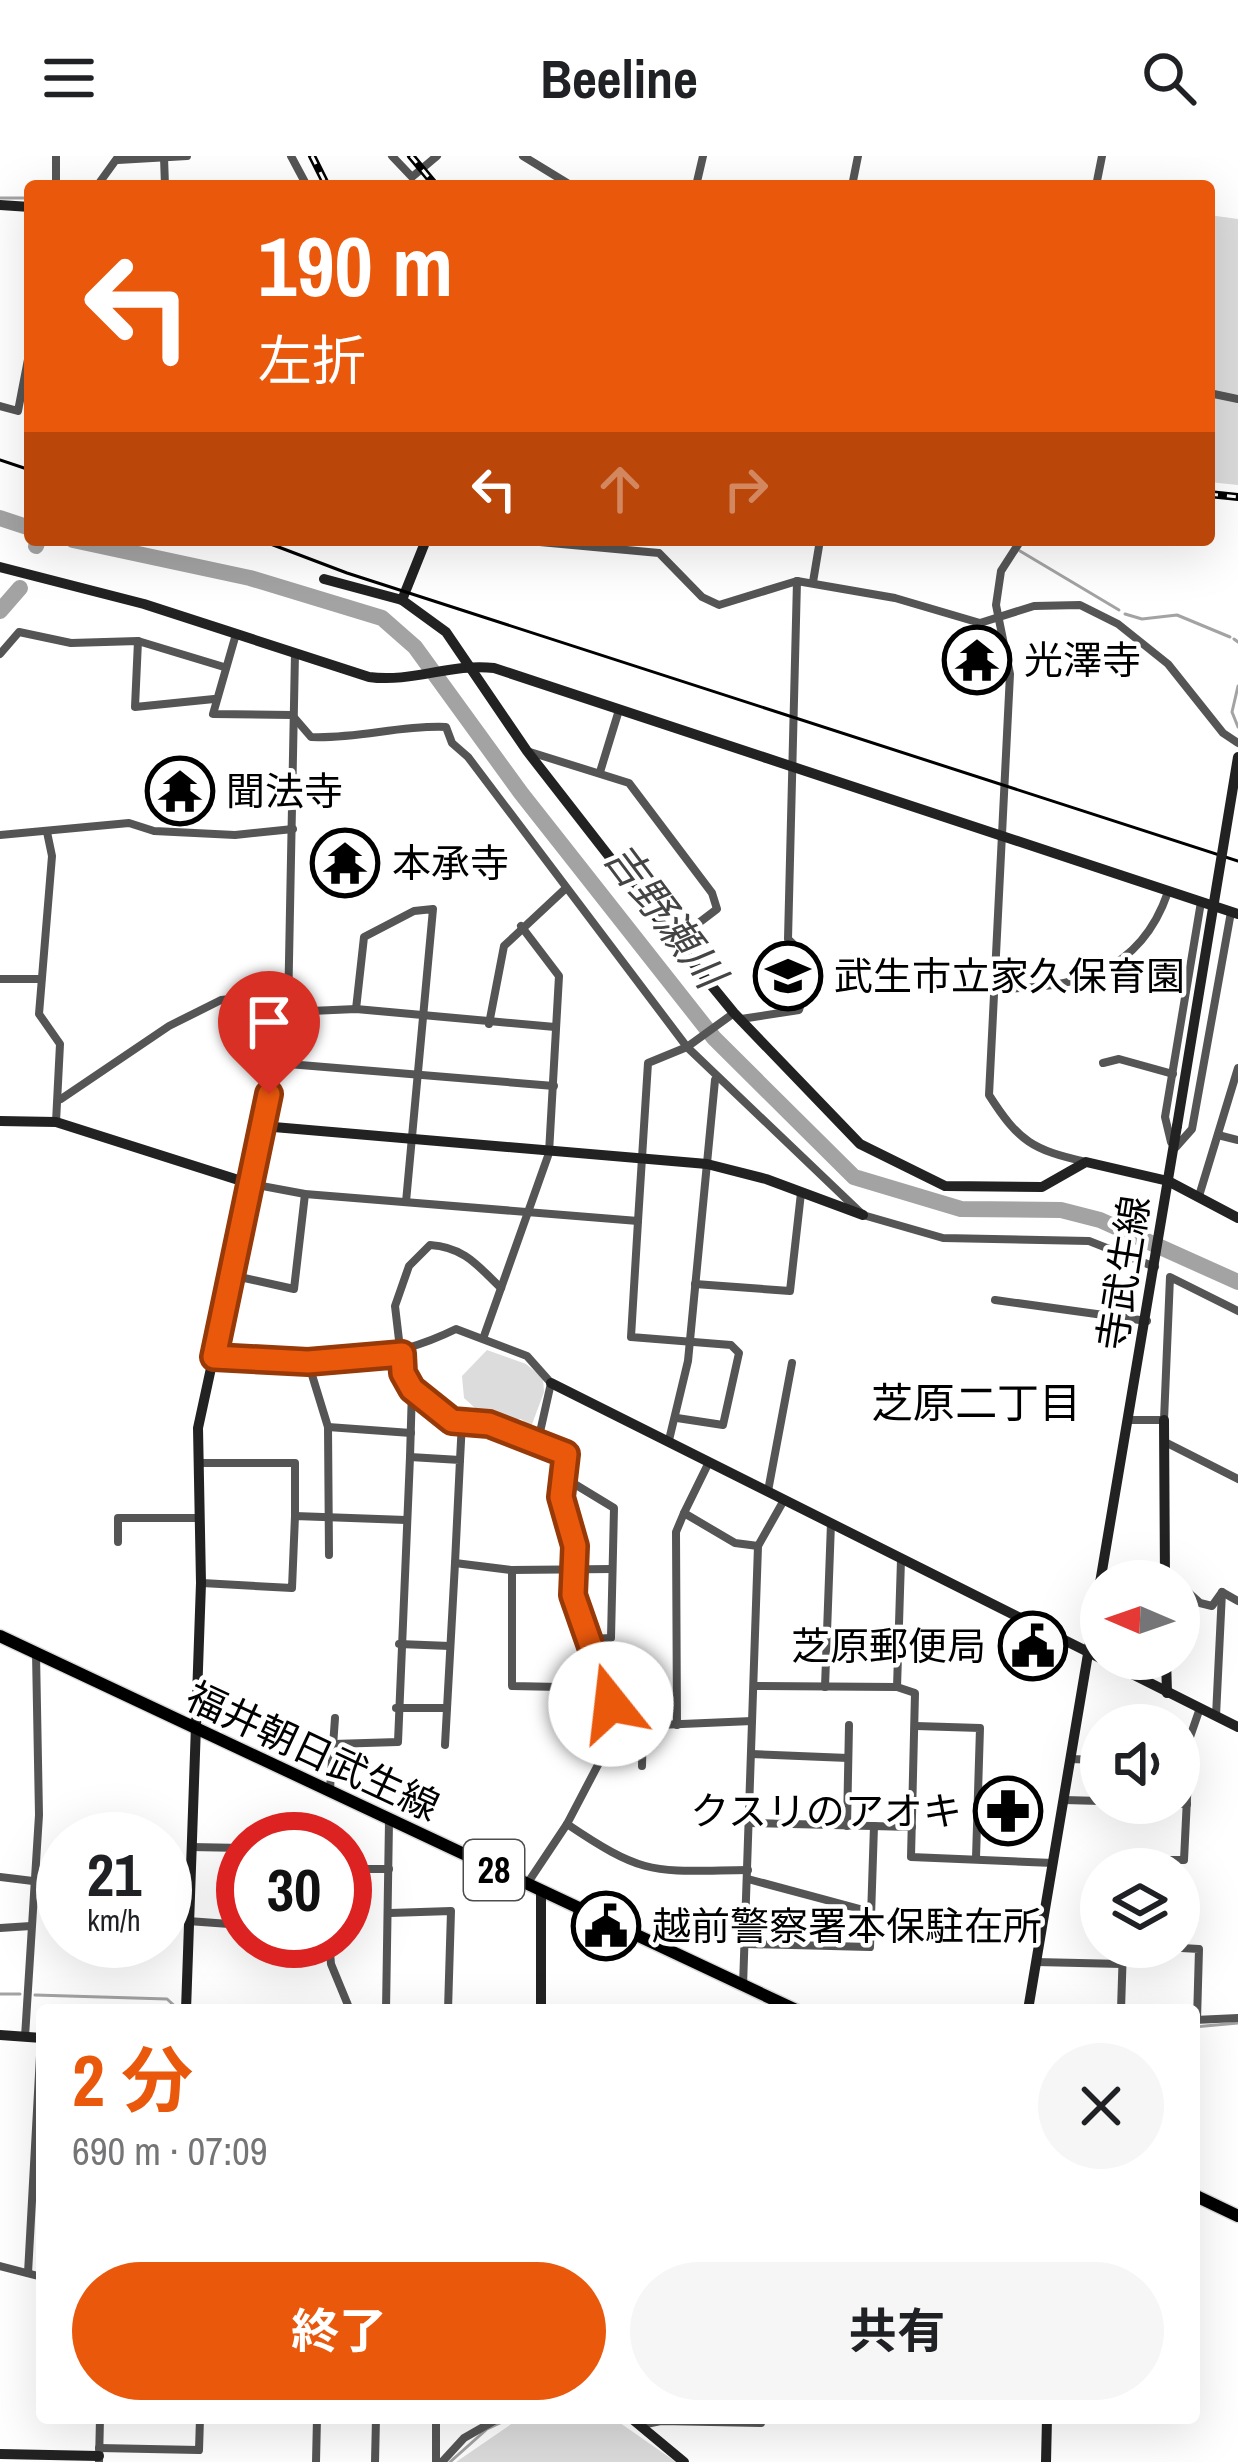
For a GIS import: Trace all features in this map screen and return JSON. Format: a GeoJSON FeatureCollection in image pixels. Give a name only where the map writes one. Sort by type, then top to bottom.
{"type":"FeatureCollection","features":[{"type":"Feature","properties":{"kind":"main road","name":"福井朝日武生線"},"geometry":{"type":"LineString","coordinates":[[0,1636],[783,2004]]}},
{"type":"Feature","properties":{"kind":"main road"},"geometry":{"type":"LineString","coordinates":[[1200,2198],[1238,2216]]}},
{"type":"Feature","properties":{"kind":"street"},"geometry":{"type":"LineString","coordinates":[[118,158],[187,156]]}},
{"type":"Feature","properties":{"kind":"street"},"geometry":{"type":"LineString","coordinates":[[392,156],[412,180]]}},
{"type":"Feature","properties":{"kind":"street"},"geometry":{"type":"LineString","coordinates":[[416,180],[437,156]]}},
{"type":"Feature","properties":{"kind":"street"},"geometry":{"type":"LineString","coordinates":[[523,156],[540,159],[565,180]]}},
{"type":"Feature","properties":{"kind":"street"},"geometry":{"type":"LineString","coordinates":[[0,406],[18,411],[24,380]]}},
{"type":"Feature","properties":{"kind":"street"},"geometry":{"type":"LineString","coordinates":[[402,600],[423,546]]}},
{"type":"Feature","properties":{"kind":"street"},"geometry":{"type":"LineString","coordinates":[[583,546],[659,553],[702,597],[719,605],[797,581],[895,598],[962,621],[999,621],[1062,603],[1094,610],[1168,664],[1223,733],[1238,743]]}},
{"type":"Feature","properties":{"kind":"street"},"geometry":{"type":"LineString","coordinates":[[813,582],[819,546]]}},
{"type":"Feature","properties":{"kind":"street"},"geometry":{"type":"LineString","coordinates":[[1017,546],[1001,571],[999,621],[1010,674],[989,1095],[1009,1126],[1037,1151],[1168,1185],[1238,1218]]}},
{"type":"Feature","properties":{"kind":"street"},"geometry":{"type":"LineString","coordinates":[[0,567],[369,677],[397,679],[470,665],[1234,913],[1192,1129],[1173,1150]]}},
{"type":"Feature","properties":{"kind":"street"},"geometry":{"type":"LineString","coordinates":[[324,579],[402,600],[434,620],[527,751],[675,941],[738,1016],[860,1144],[945,1186],[1042,1187],[1086,1162]]}},
{"type":"Feature","properties":{"kind":"street"},"geometry":{"type":"LineString","coordinates":[[677,1418],[723,1425],[739,1352],[731,1346],[635,1339],[629,1333],[648,1063],[687,1047],[738,1016],[799,1010],[809,982],[804,956],[788,939],[797,581]]}},
{"type":"Feature","properties":{"kind":"street"},"geometry":{"type":"LineString","coordinates":[[0,654],[19,632],[71,643],[138,641],[224,667]]}},
{"type":"Feature","properties":{"kind":"street"},"geometry":{"type":"LineString","coordinates":[[236,634],[213,714],[230,718],[292,715]]}},
{"type":"Feature","properties":{"kind":"street"},"geometry":{"type":"LineString","coordinates":[[138,641],[135,706],[214,699]]}},
{"type":"Feature","properties":{"kind":"street"},"geometry":{"type":"LineString","coordinates":[[192,1812],[201,1583],[198,1428],[288,1012],[296,653]]}},
{"type":"Feature","properties":{"kind":"street"},"geometry":{"type":"LineString","coordinates":[[600,772],[619,710]]}},
{"type":"Feature","properties":{"kind":"street"},"geometry":{"type":"LineString","coordinates":[[292,715],[311,737],[357,739],[405,728],[446,727],[452,743],[468,757],[687,1047],[863,1215]]}},
{"type":"Feature","properties":{"kind":"street"},"geometry":{"type":"LineString","coordinates":[[527,751],[629,784],[712,893],[717,909],[675,941]]}},
{"type":"Feature","properties":{"kind":"street","name":"寺武生線"},"geometry":{"type":"LineString","coordinates":[[1105,1560],[1238,758]]}},
{"type":"Feature","properties":{"kind":"street"},"geometry":{"type":"LineString","coordinates":[[0,835],[129,823],[154,831],[235,835],[293,829]]}},
{"type":"Feature","properties":{"kind":"street"},"geometry":{"type":"LineString","coordinates":[[47,832],[52,856],[40,1014],[60,1044],[61,1100],[56,1123]]}},
{"type":"Feature","properties":{"kind":"street"},"geometry":{"type":"LineString","coordinates":[[490,1024],[498,959],[520,926],[564,890]]}},
{"type":"Feature","properties":{"kind":"street"},"geometry":{"type":"LineString","coordinates":[[992,989],[1040,989],[1122,960],[1154,932],[1168,892]]}},
{"type":"Feature","properties":{"kind":"street"},"geometry":{"type":"LineString","coordinates":[[1173,1150],[1166,1117],[1201,902]]}},
{"type":"Feature","properties":{"kind":"street"},"geometry":{"type":"LineString","coordinates":[[356,1009],[364,938],[414,911],[434,909],[406,1202]]}},
{"type":"Feature","properties":{"kind":"street"},"geometry":{"type":"LineString","coordinates":[[484,1336],[549,1153],[559,976],[520,926]]}},
{"type":"Feature","properties":{"kind":"street"},"geometry":{"type":"LineString","coordinates":[[0,979],[41,979]]}},
{"type":"Feature","properties":{"kind":"street"},"geometry":{"type":"LineString","coordinates":[[61,1100],[214,1002],[239,998],[288,1012],[356,1009],[554,1027]]}},
{"type":"Feature","properties":{"kind":"street"},"geometry":{"type":"LineString","coordinates":[[1103,1064],[1119,1059],[1172,1074]]}},
{"type":"Feature","properties":{"kind":"street"},"geometry":{"type":"LineString","coordinates":[[276,1063],[554,1087]]}},
{"type":"Feature","properties":{"kind":"street"},"geometry":{"type":"LineString","coordinates":[[1199,1196],[1238,1068]]}},
{"type":"Feature","properties":{"kind":"street"},"geometry":{"type":"LineString","coordinates":[[669,1440],[690,1343],[716,1078]]}},
{"type":"Feature","properties":{"kind":"street"},"geometry":{"type":"LineString","coordinates":[[0,1120],[56,1123],[251,1184],[304,1194],[638,1221]]}},
{"type":"Feature","properties":{"kind":"street"},"geometry":{"type":"LineString","coordinates":[[262,1126],[707,1164],[943,1238],[1089,1241],[1156,1263]]}},
{"type":"Feature","properties":{"kind":"street"},"geometry":{"type":"LineString","coordinates":[[1218,1135],[1238,1140]]}},
{"type":"Feature","properties":{"kind":"street"},"geometry":{"type":"LineString","coordinates":[[695,1284],[790,1291],[801,1193]]}},
{"type":"Feature","properties":{"kind":"street"},"geometry":{"type":"LineString","coordinates":[[231,1275],[294,1289],[304,1194]]}},
{"type":"Feature","properties":{"kind":"street"},"geometry":{"type":"LineString","coordinates":[[502,1288],[464,1252],[430,1245],[410,1266],[394,1306],[403,1373],[412,1389],[452,1421],[489,1424],[566,1454],[561,1497],[575,1546],[573,1595],[608,1688],[611,1740],[567,1824],[527,1885]]}},
{"type":"Feature","properties":{"kind":"street"},"geometry":{"type":"LineString","coordinates":[[1170,1560],[1164,1442],[1170,1277],[1238,1311]]}},
{"type":"Feature","properties":{"kind":"street"},"geometry":{"type":"LineString","coordinates":[[995,1300],[1147,1321]]}},
{"type":"Feature","properties":{"kind":"street"},"geometry":{"type":"LineString","coordinates":[[214,1357],[308,1362],[402,1354],[456,1329],[484,1336],[527,1356],[551,1383],[1080,1650]]}},
{"type":"Feature","properties":{"kind":"street"},"geometry":{"type":"LineString","coordinates":[[308,1362],[328,1427],[329,1555]]}},
{"type":"Feature","properties":{"kind":"street"},"geometry":{"type":"LineString","coordinates":[[768,1491],[793,1363]]}},
{"type":"Feature","properties":{"kind":"street"},"geometry":{"type":"LineString","coordinates":[[538,1441],[551,1383]]}},
{"type":"Feature","properties":{"kind":"street"},"geometry":{"type":"LineString","coordinates":[[333,1744],[398,1742],[412,1389]]}},
{"type":"Feature","properties":{"kind":"street"},"geometry":{"type":"LineString","coordinates":[[1130,1420],[1165,1420]]}},
{"type":"Feature","properties":{"kind":"street"},"geometry":{"type":"LineString","coordinates":[[445,1745],[462,1422]]}},
{"type":"Feature","properties":{"kind":"street"},"geometry":{"type":"LineString","coordinates":[[328,1427],[411,1433]]}},
{"type":"Feature","properties":{"kind":"street"},"geometry":{"type":"LineString","coordinates":[[1164,1442],[1238,1479]]}},
{"type":"Feature","properties":{"kind":"street"},"geometry":{"type":"LineString","coordinates":[[410,1457],[460,1460]]}},
{"type":"Feature","properties":{"kind":"street"},"geometry":{"type":"LineString","coordinates":[[677,1725],[676,1532],[710,1461]]}},
{"type":"Feature","properties":{"kind":"street"},"geometry":{"type":"LineString","coordinates":[[199,1463],[295,1463],[292,1588],[201,1583]]}},
{"type":"Feature","properties":{"kind":"street"},"geometry":{"type":"LineString","coordinates":[[563,1477],[614,1508],[611,1639],[591,1639]]}},
{"type":"Feature","properties":{"kind":"street"},"geometry":{"type":"LineString","coordinates":[[743,1986],[758,1546],[785,1499]]}},
{"type":"Feature","properties":{"kind":"street"},"geometry":{"type":"LineString","coordinates":[[684,1513],[735,1543],[758,1546]]}},
{"type":"Feature","properties":{"kind":"street"},"geometry":{"type":"LineString","coordinates":[[295,1516],[406,1520]]}},
{"type":"Feature","properties":{"kind":"street"},"geometry":{"type":"LineString","coordinates":[[118,1543],[118,1518],[200,1518]]}},
{"type":"Feature","properties":{"kind":"street"},"geometry":{"type":"LineString","coordinates":[[825,1687],[831,1523]]}},
{"type":"Feature","properties":{"kind":"street"},"geometry":{"type":"LineString","coordinates":[[897,1688],[901,1559]]}},
{"type":"Feature","properties":{"kind":"street"},"geometry":{"type":"LineString","coordinates":[[454,1563],[512,1570],[612,1569]]}},
{"type":"Feature","properties":{"kind":"street"},"geometry":{"type":"LineString","coordinates":[[512,1570],[512,1685],[608,1688]]}},
{"type":"Feature","properties":{"kind":"street"},"geometry":{"type":"LineString","coordinates":[[1200,1604],[1213,1606],[1222,1592]]}},
{"type":"Feature","properties":{"kind":"street"},"geometry":{"type":"LineString","coordinates":[[1222,1592],[1238,1600]]}},
{"type":"Feature","properties":{"kind":"street"},"geometry":{"type":"LineString","coordinates":[[1216,1716],[1222,1592]]}},
{"type":"Feature","properties":{"kind":"street"},"geometry":{"type":"LineString","coordinates":[[399,1643],[450,1646]]}},
{"type":"Feature","properties":{"kind":"street"},"geometry":{"type":"LineString","coordinates":[[25,2037],[38,1815],[36,1653]]}},
{"type":"Feature","properties":{"kind":"street","name":"寺武生線"},"geometry":{"type":"LineString","coordinates":[[1029,2004],[1084,1680]]}},
{"type":"Feature","properties":{"kind":"street"},"geometry":{"type":"LineString","coordinates":[[1140,1680],[1191,1704]]}},
{"type":"Feature","properties":{"kind":"street"},"geometry":{"type":"LineString","coordinates":[[1166,1680],[1166,1693]]}},
{"type":"Feature","properties":{"kind":"street"},"geometry":{"type":"LineString","coordinates":[[754,1686],[897,1688],[915,1693],[911,1857],[1053,1863]]}},
{"type":"Feature","properties":{"kind":"street"},"geometry":{"type":"LineString","coordinates":[[396,1708],[447,1708]]}},
{"type":"Feature","properties":{"kind":"street"},"geometry":{"type":"LineString","coordinates":[[1200,1708],[1238,1727]]}},
{"type":"Feature","properties":{"kind":"street"},"geometry":{"type":"LineString","coordinates":[[330,1789],[335,1718]]}},
{"type":"Feature","properties":{"kind":"street"},"geometry":{"type":"LineString","coordinates":[[612,1726],[752,1720]]}},
{"type":"Feature","properties":{"kind":"street"},"geometry":{"type":"LineString","coordinates":[[847,1826],[849,1725]]}},
{"type":"Feature","properties":{"kind":"street"},"geometry":{"type":"LineString","coordinates":[[642,1766],[643,1726]]}},
{"type":"Feature","properties":{"kind":"street"},"geometry":{"type":"LineString","coordinates":[[916,1726],[980,1728],[976,1858]]}},
{"type":"Feature","properties":{"kind":"street"},"geometry":{"type":"LineString","coordinates":[[751,1754],[848,1758]]}},
{"type":"Feature","properties":{"kind":"street"},"geometry":{"type":"LineString","coordinates":[[1070,1759],[1080,1759]]}},
{"type":"Feature","properties":{"kind":"street"},"geometry":{"type":"LineString","coordinates":[[1064,1800],[1080,1800]]}},
{"type":"Feature","properties":{"kind":"street"},"geometry":{"type":"LineString","coordinates":[[386,2004],[389,1821]]}},
{"type":"Feature","properties":{"kind":"street"},"geometry":{"type":"LineString","coordinates":[[749,1823],[912,1827]]}},
{"type":"Feature","properties":{"kind":"street"},"geometry":{"type":"LineString","coordinates":[[567,1824],[625,1863],[650,1871],[748,1875],[871,1912]]}},
{"type":"Feature","properties":{"kind":"street"},"geometry":{"type":"LineString","coordinates":[[746,1944],[870,1947],[874,1826]]}},
{"type":"Feature","properties":{"kind":"street"},"geometry":{"type":"LineString","coordinates":[[372,1869],[389,1869]]}},
{"type":"Feature","properties":{"kind":"street"},"geometry":{"type":"LineString","coordinates":[[0,1877],[33,1881]]}},
{"type":"Feature","properties":{"kind":"street"},"geometry":{"type":"LineString","coordinates":[[541,2004],[542,1893]]}},
{"type":"Feature","properties":{"kind":"street"},"geometry":{"type":"LineString","coordinates":[[390,1913],[451,1912],[448,2004]]}},
{"type":"Feature","properties":{"kind":"street"},"geometry":{"type":"LineString","coordinates":[[0,1928],[31,1926]]}},
{"type":"Feature","properties":{"kind":"street"},"geometry":{"type":"LineString","coordinates":[[1036,1962],[1080,1963]]}},
{"type":"Feature","properties":{"kind":"street"},"geometry":{"type":"LineString","coordinates":[[186,2004],[187,1968]]}},
{"type":"Feature","properties":{"kind":"street"},"geometry":{"type":"LineString","coordinates":[[333,1968],[348,2004]]}},
{"type":"Feature","properties":{"kind":"street"},"geometry":{"type":"LineString","coordinates":[[1120,2004],[1122,1968]]}},
{"type":"Feature","properties":{"kind":"street"},"geometry":{"type":"LineString","coordinates":[[1197,2004],[1198,1968]]}},
{"type":"Feature","properties":{"kind":"street"},"geometry":{"type":"LineString","coordinates":[[1200,2020],[1238,2018]]}},
{"type":"Feature","properties":{"kind":"street"},"geometry":{"type":"LineString","coordinates":[[0,2035],[36,2038]]}},
{"type":"Feature","properties":{"kind":"street"},"geometry":{"type":"LineString","coordinates":[[28,2273],[36,2166]]}},
{"type":"Feature","properties":{"kind":"street"},"geometry":{"type":"LineString","coordinates":[[0,2266],[36,2275]]}},
{"type":"Feature","properties":{"kind":"street"},"geometry":{"type":"LineString","coordinates":[[99,2456],[100,2424]]}},
{"type":"Feature","properties":{"kind":"street"},"geometry":{"type":"LineString","coordinates":[[0,2454],[99,2456],[199,2450],[200,2424]]}},
{"type":"Feature","properties":{"kind":"street"},"geometry":{"type":"LineString","coordinates":[[316,2462],[317,2424]]}},
{"type":"Feature","properties":{"kind":"street"},"geometry":{"type":"LineString","coordinates":[[376,2424],[376,2462]]}},
{"type":"Feature","properties":{"kind":"street"},"geometry":{"type":"LineString","coordinates":[[436,2424],[439,2462]]}},
{"type":"Feature","properties":{"kind":"street"},"geometry":{"type":"LineString","coordinates":[[439,2462],[483,2424]]}},
{"type":"Feature","properties":{"kind":"street"},"geometry":{"type":"LineString","coordinates":[[637,2424],[684,2462]]}},
{"type":"Feature","properties":{"kind":"street"},"geometry":{"type":"LineString","coordinates":[[1046,2462],[1047,2424]]}},
{"type":"Feature","properties":{"kind":"shaded area"},"geometry":{"type":"Polygon","coordinates":[[[1215,216],[1238,219],[1238,485],[1215,483],[1215,216]]]}},
{"type":"Feature","properties":{"kind":"shaded area"},"geometry":{"type":"Polygon","coordinates":[[[487,1350],[526,1364],[543,1378],[544,1392],[531,1427],[521,1419],[488,1420],[464,1398],[462,1376],[487,1350]]]}},
{"type":"Feature","properties":{"kind":"shaded area"},"geometry":{"type":"Polygon","coordinates":[[[511,2424],[622,2424],[676,2462],[456,2462],[511,2424]]]}},
{"type":"Feature","properties":{"kind":"waterway"},"geometry":{"type":"LineString","coordinates":[[0,198],[24,198]]}},
{"type":"Feature","properties":{"kind":"waterway"},"geometry":{"type":"LineString","coordinates":[[0,518],[24,526]]}},
{"type":"Feature","properties":{"kind":"waterway","name":"吉野瀬川"},"geometry":{"type":"LineString","coordinates":[[101,546],[250,578],[382,618],[415,647],[521,793],[714,1038],[854,1177],[961,1209],[1061,1210],[1100,1220],[1238,1282]]}},
{"type":"Feature","properties":{"kind":"waterway"},"geometry":{"type":"LineString","coordinates":[[1020,551],[1119,610]]}},
{"type":"Feature","properties":{"kind":"waterway","name":"吉野瀬川"},"geometry":{"type":"LineString","coordinates":[[0,611],[20,588]]}},
{"type":"Feature","properties":{"kind":"waterway"},"geometry":{"type":"LineString","coordinates":[[1125,614],[1142,619],[1177,615],[1230,637]]}},
{"type":"Feature","properties":{"kind":"waterway"},"geometry":{"type":"LineString","coordinates":[[1234,639],[1238,642]]}},
{"type":"Feature","properties":{"kind":"waterway"},"geometry":{"type":"LineString","coordinates":[[1238,686],[1232,712],[1238,727]]}},
{"type":"Feature","properties":{"kind":"waterway"},"geometry":{"type":"LineString","coordinates":[[0,1994],[20,1994]]}},
{"type":"Feature","properties":{"kind":"waterway"},"geometry":{"type":"LineString","coordinates":[[35,1995],[167,1999],[172,2004]]}},
{"type":"Feature","properties":{"kind":"waterway"},"geometry":{"type":"LineString","coordinates":[[1200,2026],[1238,2023]]}},
{"type":"Feature","properties":{"kind":"waterway"},"geometry":{"type":"LineString","coordinates":[[450,2462],[498,2424]]}},
{"type":"Feature","properties":{"kind":"tram line"},"geometry":{"type":"LineString","coordinates":[[0,460],[24,468]]}},
{"type":"Feature","properties":{"kind":"tram line"},"geometry":{"type":"LineString","coordinates":[[276,546],[1238,861]]}},
{"type":"Feature","properties":{"kind":"railway"},"geometry":{"type":"LineString","coordinates":[[312,156],[324,180]]}},
{"type":"Feature","properties":{"kind":"railway"},"geometry":{"type":"LineString","coordinates":[[411,156],[431,180]]}},
{"type":"Feature","properties":{"kind":"railway"},"geometry":{"type":"LineString","coordinates":[[1215,495],[1238,497]]}},
{"type":"Feature","properties":{"kind":"place","name":"光澤寺"},"geometry":{"type":"Point","coordinates":[977,660]}},
{"type":"Feature","properties":{"kind":"place","name":"聞法寺"},"geometry":{"type":"Point","coordinates":[180,791]}},
{"type":"Feature","properties":{"kind":"place","name":"本承寺"},"geometry":{"type":"Point","coordinates":[345,863]}},
{"type":"Feature","properties":{"kind":"place","name":"武生市立家久保育園"},"geometry":{"type":"Point","coordinates":[788,976]}},
{"type":"Feature","properties":{"kind":"place","name":"芝原郵便局"},"geometry":{"type":"Point","coordinates":[1033,1646]}},
{"type":"Feature","properties":{"kind":"place","name":"クスリのアオキ"},"geometry":{"type":"Point","coordinates":[1008,1811]}},
{"type":"Feature","properties":{"kind":"place","name":"越前警察署本保駐在所"},"geometry":{"type":"Point","coordinates":[606,1926]}},
{"type":"Feature","properties":{"kind":"district","name":"芝原二丁目"},"geometry":{"type":"Point","coordinates":[976,1403]}},
{"type":"Feature","properties":{"kind":"route"},"geometry":{"type":"LineString","coordinates":[[269,1094],[214,1357],[308,1362],[402,1354],[403,1373],[412,1389],[452,1421],[489,1424],[566,1454],[561,1497],[575,1546],[573,1595],[607,1679],[611,1704]]}}]}
